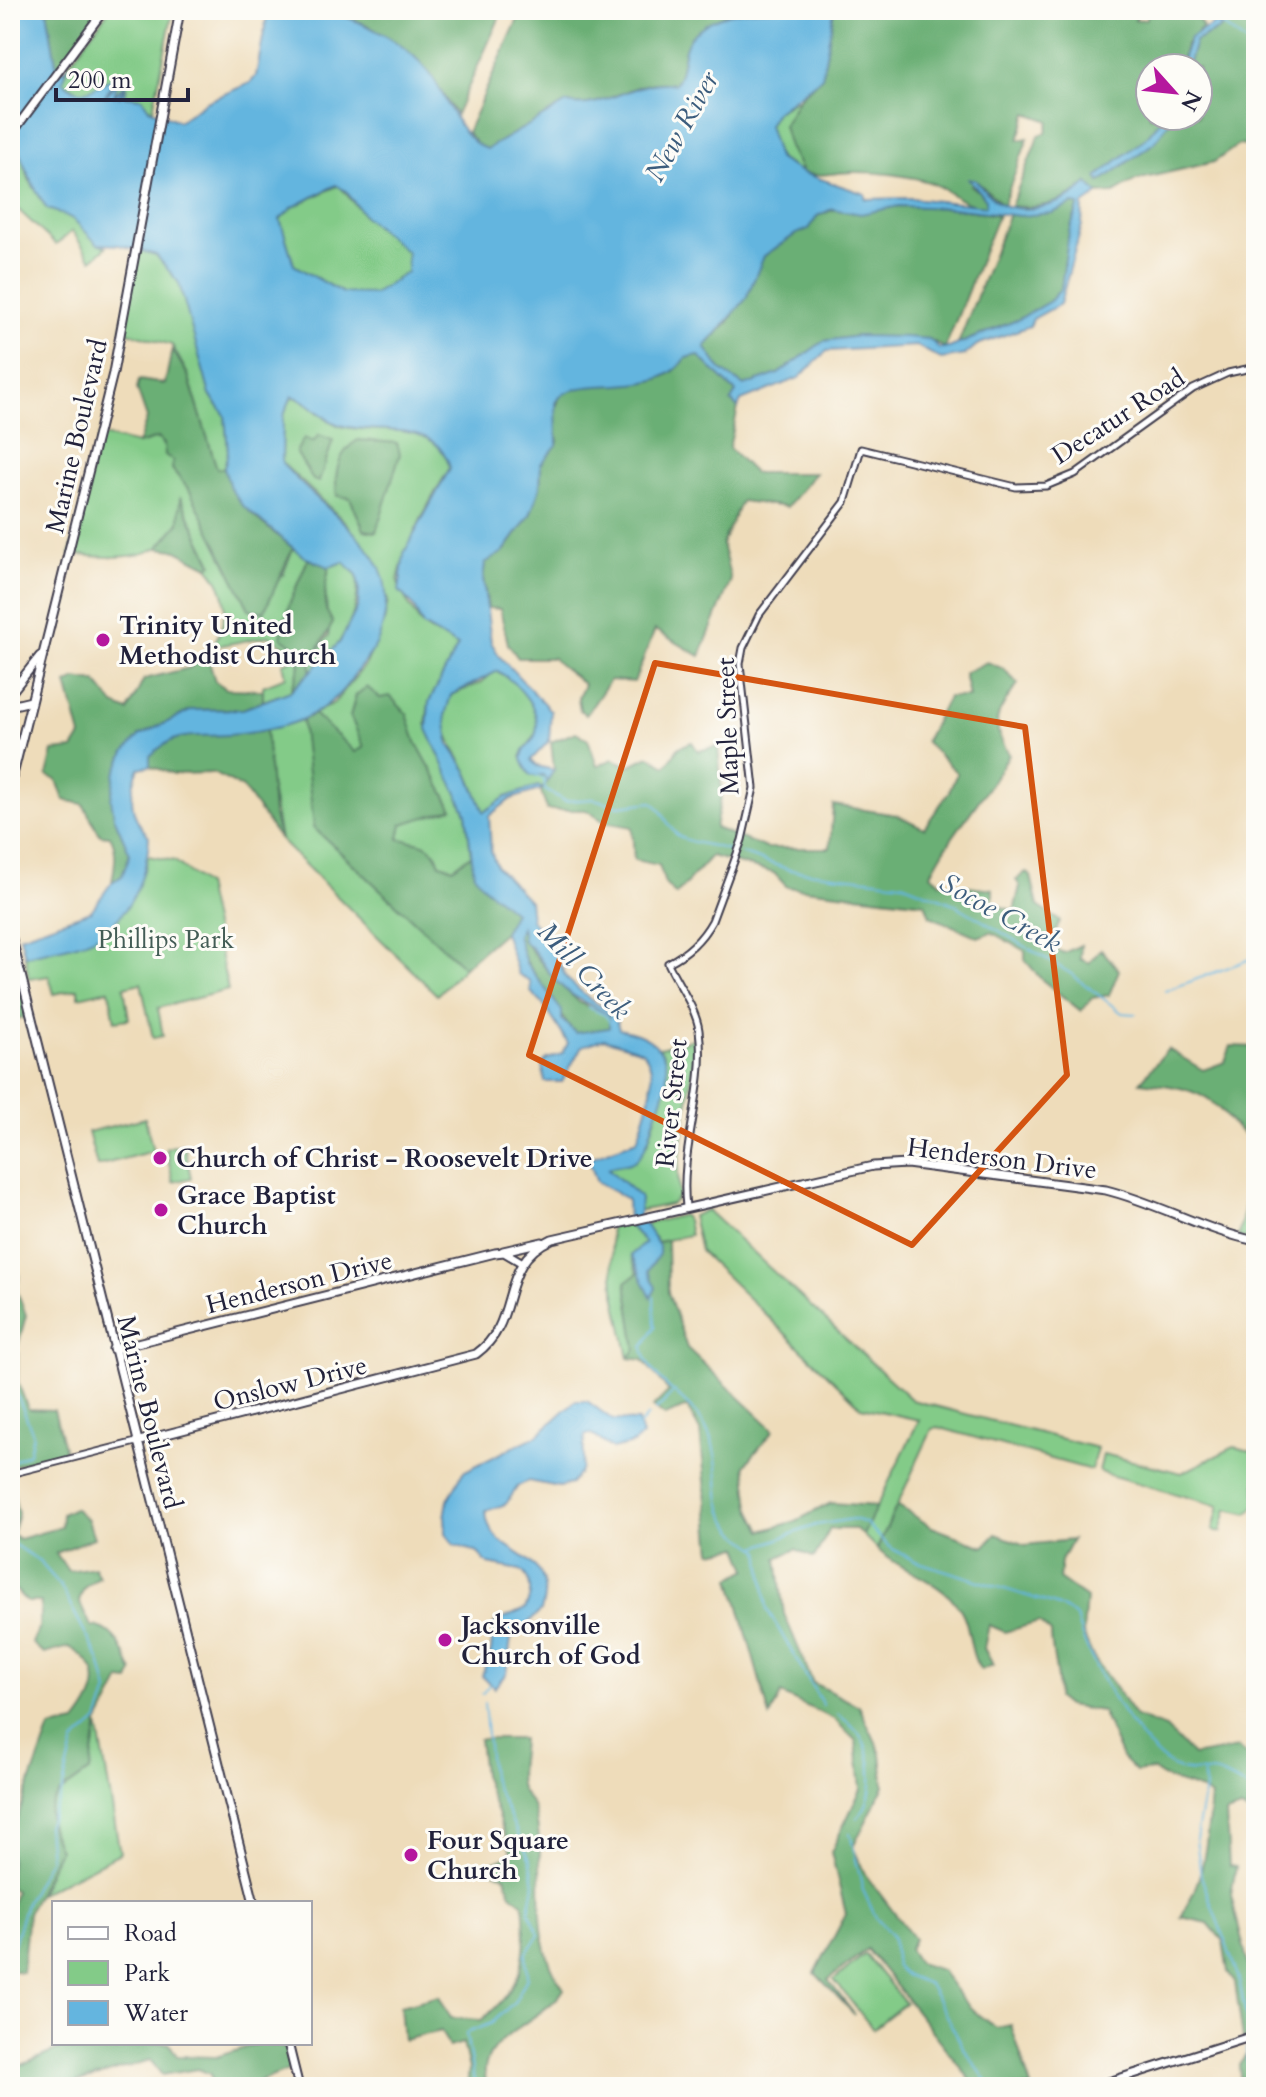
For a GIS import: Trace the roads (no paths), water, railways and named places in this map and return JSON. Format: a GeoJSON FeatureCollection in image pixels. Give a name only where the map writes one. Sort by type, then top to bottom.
{"type":"FeatureCollection","features":[{"type":"Feature","properties":{"kind":"main road"},"geometry":{"type":"LineString","coordinates":[[10,136],[104,10]]}},
{"type":"Feature","properties":{"kind":"main road","name":"Marine Boulevard"},"geometry":{"type":"LineString","coordinates":[[10,787],[106,408],[180,10]]}},
{"type":"Feature","properties":{"kind":"main road"},"geometry":{"type":"LineString","coordinates":[[10,694],[28,676],[48,640]]}},
{"type":"Feature","properties":{"kind":"main road"},"geometry":{"type":"LineString","coordinates":[[10,706],[31,701]]}},
{"type":"Feature","properties":{"kind":"main road"},"geometry":{"type":"LineString","coordinates":[[10,729],[18,751]]}},
{"type":"Feature","properties":{"kind":"main road","name":"Marine Boulevard"},"geometry":{"type":"LineString","coordinates":[[10,931],[253,1901]]}},
{"type":"Feature","properties":{"kind":"main road","name":"Henderson Drive"},"geometry":{"type":"LineString","coordinates":[[113,1349],[552,1239],[867,1167],[907,1164],[1106,1190],[1214,1232],[1256,1241]]}},
{"type":"Feature","properties":{"kind":"main road","name":"Henderson Drive"},"geometry":{"type":"LineString","coordinates":[[521,1262],[539,1245],[552,1239]]}},
{"type":"Feature","properties":{"kind":"main road"},"geometry":{"type":"LineString","coordinates":[[495,1253],[504,1252],[521,1262]]}},
{"type":"Feature","properties":{"kind":"main road","name":"Onslow Drive"},"geometry":{"type":"LineString","coordinates":[[136,1442],[476,1354],[489,1345],[504,1322],[514,1275],[521,1262]]}},
{"type":"Feature","properties":{"kind":"main road"},"geometry":{"type":"LineString","coordinates":[[1093,2087],[1256,2035]]}},
{"type":"Feature","properties":{"kind":"main road"},"geometry":{"type":"LineString","coordinates":[[288,2045],[299,2087]]}},
{"type":"Feature","properties":{"kind":"street","name":"Decatur Road"},"geometry":{"type":"LineString","coordinates":[[861,449],[1016,487],[1046,486],[1075,474],[1193,389],[1228,373],[1256,367]]}},
{"type":"Feature","properties":{"kind":"street","name":"Maple Street"},"geometry":{"type":"LineString","coordinates":[[668,963],[680,957],[705,934],[749,816],[754,788],[740,664],[749,630],[845,502],[861,449]]}},
{"type":"Feature","properties":{"kind":"street","name":"River Street"},"geometry":{"type":"LineString","coordinates":[[668,963],[699,1027],[700,1051],[683,1182],[686,1207]]}},
{"type":"Feature","properties":{"kind":"street","name":"Onslow Drive"},"geometry":{"type":"LineString","coordinates":[[10,1474],[136,1442]]}},
{"type":"Feature","properties":{"kind":"water","name":"New River"},"geometry":{"type":"Polygon","coordinates":[[[10,10],[47,10],[56,64],[64,71],[69,64],[63,81],[71,87],[89,90],[115,77],[105,97],[118,81],[114,97],[124,84],[119,98],[126,85],[125,96],[142,98],[149,109],[179,121],[206,102],[250,83],[256,76],[268,10],[345,10],[346,17],[390,39],[420,62],[435,80],[460,126],[477,144],[487,149],[567,103],[595,103],[646,85],[674,84],[690,38],[703,26],[719,18],[757,10],[834,10],[822,77],[776,112],[768,125],[778,159],[803,173],[865,194],[865,199],[911,198],[986,206],[986,199],[969,179],[974,179],[999,203],[1014,208],[1049,205],[1071,196],[1088,183],[1098,194],[1083,205],[1082,225],[1060,304],[1033,319],[1030,326],[977,345],[965,355],[941,359],[917,346],[827,351],[799,378],[741,401],[738,408],[731,401],[736,392],[698,355],[686,358],[672,372],[655,380],[580,388],[566,393],[556,402],[557,445],[541,464],[540,488],[530,515],[503,552],[485,563],[483,579],[491,642],[500,657],[551,711],[549,741],[531,760],[537,766],[554,770],[547,781],[543,775],[531,776],[524,766],[522,756],[534,738],[536,718],[521,691],[498,671],[451,695],[445,715],[449,744],[467,771],[484,812],[506,797],[538,786],[543,789],[511,799],[489,816],[491,851],[497,867],[529,901],[531,919],[556,954],[566,978],[592,1001],[614,1013],[619,1029],[650,1040],[665,1059],[666,1084],[644,1150],[636,1160],[608,1169],[640,1197],[639,1215],[659,1246],[659,1254],[648,1271],[656,1288],[651,1298],[631,1255],[645,1243],[628,1224],[627,1199],[597,1182],[589,1161],[594,1156],[637,1140],[652,1082],[648,1060],[642,1051],[604,1039],[582,1046],[562,1082],[545,1082],[542,1064],[562,1054],[568,1043],[544,1005],[531,992],[530,981],[518,974],[504,932],[514,912],[484,887],[474,874],[466,813],[427,729],[429,702],[458,646],[423,626],[412,604],[399,591],[404,553],[450,468],[443,452],[432,441],[404,432],[340,425],[292,396],[283,417],[282,463],[354,533],[380,568],[386,606],[378,641],[342,690],[315,713],[266,730],[178,738],[160,747],[150,756],[150,766],[139,768],[133,786],[134,812],[149,836],[142,877],[130,902],[102,933],[75,944],[25,956],[20,936],[91,911],[112,882],[122,876],[130,854],[114,817],[111,799],[115,774],[125,752],[139,736],[192,710],[243,709],[291,691],[340,642],[358,606],[359,588],[357,575],[344,562],[329,567],[304,557],[242,505],[230,488],[224,468],[228,452],[225,415],[210,395],[179,283],[156,255],[119,245],[98,244],[72,219],[47,209],[24,164],[12,129],[8,91],[10,10]],[[336,185],[293,207],[280,219],[294,265],[343,293],[374,294],[407,272],[407,252],[365,217],[346,191],[336,185]],[[1073,204],[1052,213],[1020,216],[899,206],[861,214],[832,209],[817,216],[809,229],[796,234],[764,256],[746,299],[705,347],[721,370],[744,386],[778,374],[824,341],[858,336],[906,337],[929,339],[939,348],[949,348],[1017,320],[1050,301],[1061,289],[1069,232],[1079,205],[1073,204]],[[521,927],[517,935],[526,963],[562,1011],[562,1020],[576,1033],[609,1028],[609,1015],[562,987],[523,941],[521,927]]]}},
{"type":"Feature","properties":{"kind":"water"},"geometry":{"type":"Polygon","coordinates":[[[1217,10],[1221,12],[1216,17],[1217,24],[1223,27],[1195,41],[1192,52],[1185,52],[1190,38],[1213,24],[1217,10]]]}},
{"type":"Feature","properties":{"kind":"water"},"geometry":{"type":"Polygon","coordinates":[[[1151,132],[1162,132],[1155,142],[1100,182],[1097,177],[1151,132]]]}},
{"type":"Feature","properties":{"kind":"water"},"geometry":{"type":"Polygon","coordinates":[[[575,1401],[587,1401],[613,1420],[638,1421],[642,1436],[633,1444],[612,1449],[592,1434],[585,1435],[582,1469],[571,1484],[559,1487],[528,1481],[518,1486],[506,1504],[486,1511],[489,1527],[498,1538],[533,1564],[541,1575],[544,1590],[541,1611],[511,1639],[506,1674],[494,1688],[482,1676],[491,1651],[494,1623],[525,1609],[530,1593],[529,1583],[520,1570],[488,1564],[477,1552],[454,1545],[446,1533],[448,1500],[463,1472],[538,1435],[575,1401]]]}},
{"type":"Feature","properties":{"kind":"waterway"},"geometry":{"type":"LineString","coordinates":[[1215,10],[1221,24],[1256,50]]}},
{"type":"Feature","properties":{"kind":"waterway","name":"Socoe Creek"},"geometry":{"type":"LineString","coordinates":[[536,775],[544,780],[545,790],[565,801],[594,799],[619,806],[652,802],[680,837],[730,851]]}},
{"type":"Feature","properties":{"kind":"waterway","name":"Socoe Creek"},"geometry":{"type":"LineString","coordinates":[[741,853],[790,870],[902,883],[954,904],[1070,973],[1122,1013],[1136,1014]]}},
{"type":"Feature","properties":{"kind":"waterway","name":"Socoe Creek"},"geometry":{"type":"LineString","coordinates":[[1165,991],[1256,957]]}},
{"type":"Feature","properties":{"kind":"waterway","name":"Mill Creek"},"geometry":{"type":"LineString","coordinates":[[588,1007],[605,1015],[611,1024]]}},
{"type":"Feature","properties":{"kind":"waterway"},"geometry":{"type":"LineString","coordinates":[[10,1293],[14,1387],[33,1434],[29,1453],[10,1463]]}},
{"type":"Feature","properties":{"kind":"waterway","name":"Mill Creek"},"geometry":{"type":"LineString","coordinates":[[654,1297],[655,1327],[643,1347],[646,1359],[652,1370],[690,1407],[706,1428],[717,1463],[722,1509],[741,1536],[760,1550],[767,1609],[823,1705]]}},
{"type":"Feature","properties":{"kind":"waterway"},"geometry":{"type":"LineString","coordinates":[[656,1410],[675,1391]]}},
{"type":"Feature","properties":{"kind":"waterway"},"geometry":{"type":"LineString","coordinates":[[640,1425],[648,1416]]}},
{"type":"Feature","properties":{"kind":"waterway"},"geometry":{"type":"LineString","coordinates":[[10,1497],[10,1503]]}},
{"type":"Feature","properties":{"kind":"waterway"},"geometry":{"type":"LineString","coordinates":[[757,1547],[816,1525],[853,1519],[866,1523],[889,1547],[915,1561],[1059,1606],[1076,1617],[1101,1677],[1129,1722],[1160,1757],[1180,1770],[1217,1773],[1256,1792]]}},
{"type":"Feature","properties":{"kind":"waterway"},"geometry":{"type":"LineString","coordinates":[[10,1542],[38,1560],[60,1585],[100,1661],[108,1691],[98,1721],[74,1742],[61,1795],[47,1826],[50,1858],[27,1900],[10,1957]]}},
{"type":"Feature","properties":{"kind":"waterway"},"geometry":{"type":"LineString","coordinates":[[482,1694],[489,1685]]}},
{"type":"Feature","properties":{"kind":"waterway"},"geometry":{"type":"LineString","coordinates":[[475,2087],[466,2033],[492,2023],[515,2001],[527,1978],[526,1954],[539,1934],[529,1911],[534,1885],[531,1862],[491,1777],[484,1703]]}},
{"type":"Feature","properties":{"kind":"waterway","name":"Mill Creek"},"geometry":{"type":"LineString","coordinates":[[837,1714],[858,1732],[869,1755],[871,1778],[868,1801],[857,1818]]}},
{"type":"Feature","properties":{"kind":"waterway"},"geometry":{"type":"LineString","coordinates":[[1203,1772],[1205,1788],[1196,1839],[1201,1876],[1239,1979],[1248,2027]]}},
{"type":"Feature","properties":{"kind":"waterway","name":"Mill Creek"},"geometry":{"type":"LineString","coordinates":[[850,1833],[863,1890],[876,1918],[893,1937],[896,1967],[903,1974],[929,1984],[963,2047],[991,2087]]}},
{"type":"Feature","properties":{"kind":"waterway"},"geometry":{"type":"LineString","coordinates":[[1246,2048],[1249,2087]]}},
{"type":"Feature","properties":{"kind":"place","name":"Trinity United Methodist Church"},"geometry":{"type":"Point","coordinates":[103,640]}},
{"type":"Feature","properties":{"kind":"place","name":"Church of Christ - Roosevelt Drive"},"geometry":{"type":"Point","coordinates":[160,1158]}},
{"type":"Feature","properties":{"kind":"place","name":"Grace Baptist Church"},"geometry":{"type":"Point","coordinates":[161,1210]}},
{"type":"Feature","properties":{"kind":"place","name":"Jacksonville Church of God"},"geometry":{"type":"Point","coordinates":[445,1640]}},
{"type":"Feature","properties":{"kind":"place","name":"Four Square Church"},"geometry":{"type":"Point","coordinates":[411,1855]}},
{"type":"Feature","properties":{"kind":"park label","name":"Phillips Park"},"geometry":{"type":"Point","coordinates":[166,939]}}]}
